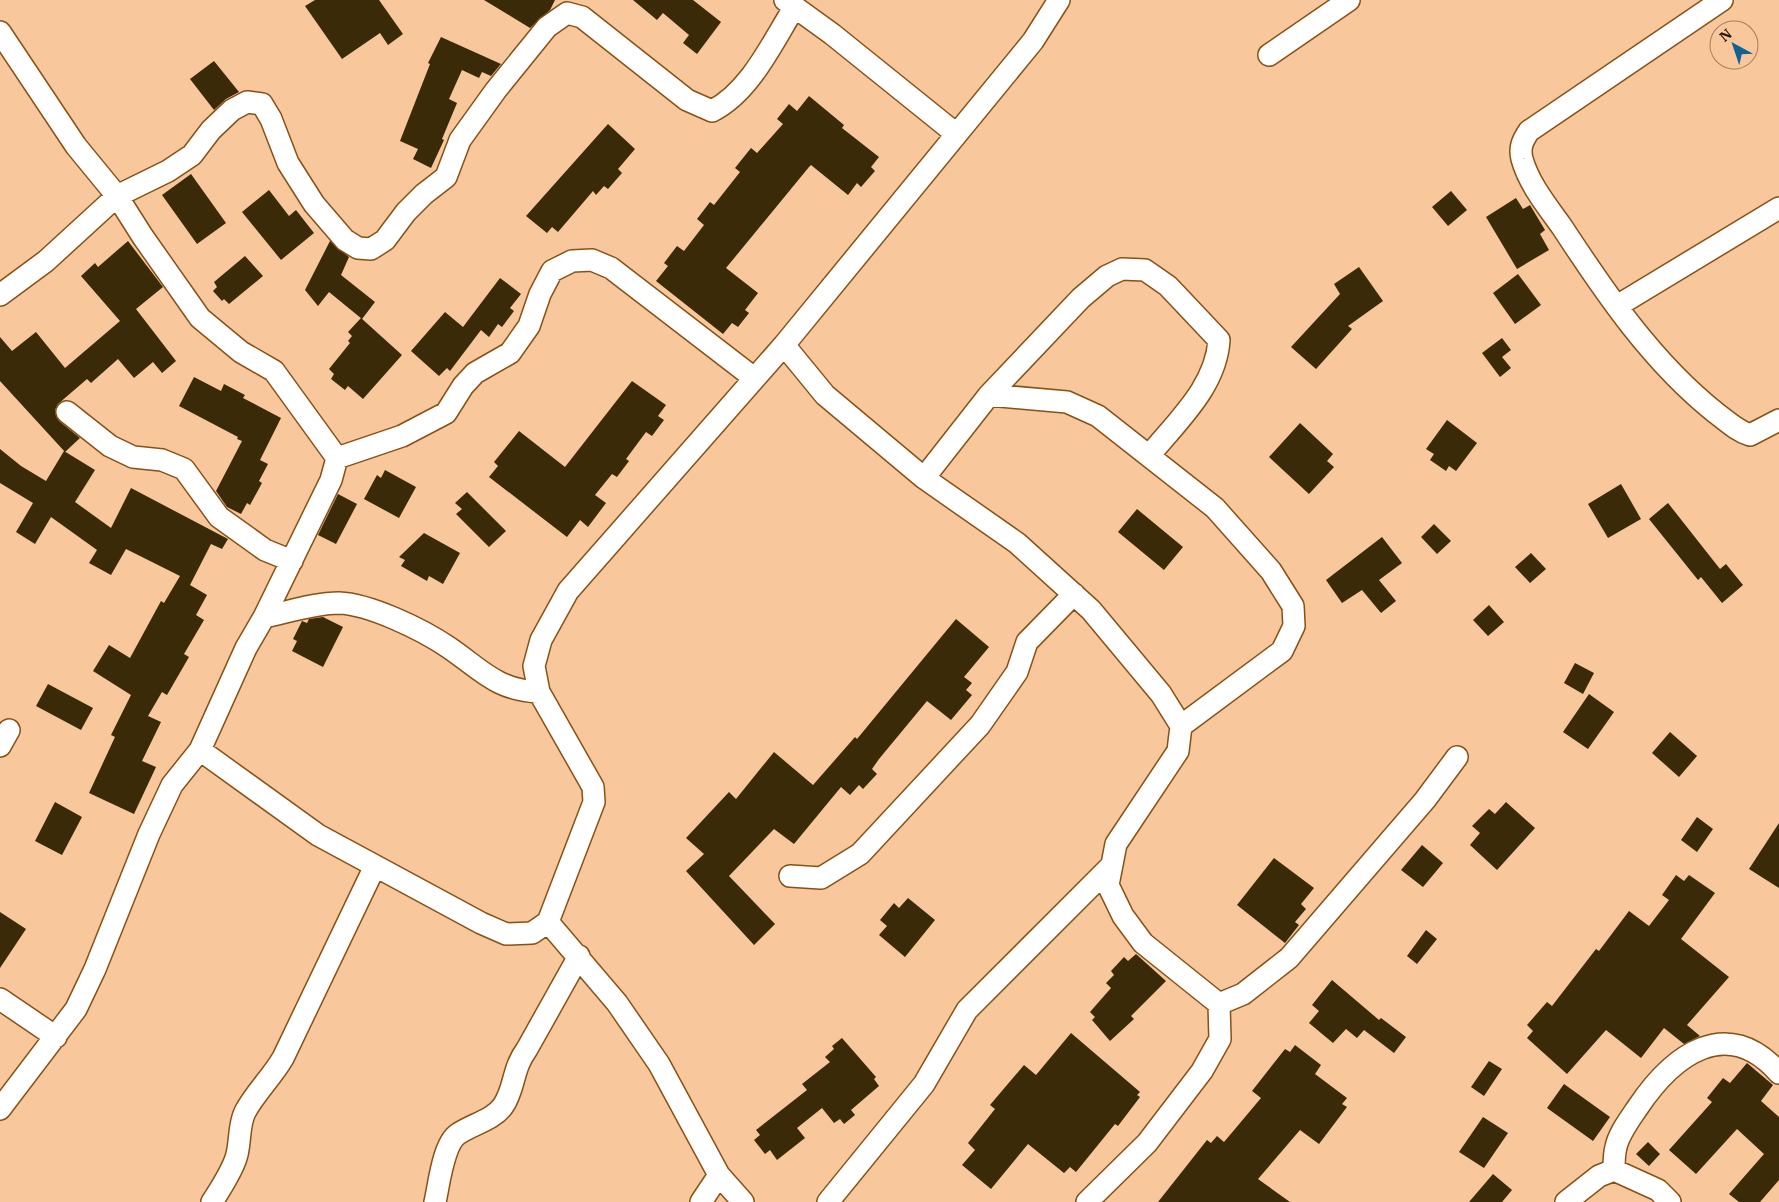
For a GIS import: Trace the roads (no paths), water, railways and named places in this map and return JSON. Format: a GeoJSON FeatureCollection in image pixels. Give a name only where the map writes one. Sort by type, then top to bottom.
{"type":"FeatureCollection","features":[{"type":"Feature","properties":{"kind":"street"},"geometry":{"type":"LineString","coordinates":[[200,750],[318,835],[456,910],[506,934],[532,933],[548,922],[594,802],[593,787],[539,692],[534,666],[541,640],[568,591],[784,345],[955,133],[1033,41],[1059,0]]}},
{"type":"Feature","properties":{"kind":"street"},"geometry":{"type":"LineString","coordinates":[[1269,55],[1349,0]]}},
{"type":"Feature","properties":{"kind":"street"},"geometry":{"type":"LineString","coordinates":[[1722,0],[1530,132],[1521,143],[1521,157],[1529,178],[1578,253],[1635,331],[1665,366],[1703,403],[1741,432],[1750,435],[1779,420]]}},
{"type":"Feature","properties":{"kind":"street"},"geometry":{"type":"LineString","coordinates":[[0,295],[46,261],[118,196],[168,171],[192,155],[211,130],[232,110],[247,102],[262,104],[271,119],[288,163],[314,204],[344,240],[358,248],[371,249],[385,240],[412,206],[446,177],[460,140],[496,90],[547,27],[567,13],[582,17],[687,100],[712,111],[728,102],[753,73],[790,4],[832,34],[955,133]]}},
{"type":"Feature","properties":{"kind":"street"},"geometry":{"type":"LineString","coordinates":[[0,32],[76,146],[118,196],[200,318],[241,352],[274,371],[337,458]]}},
{"type":"Feature","properties":{"kind":"street"},"geometry":{"type":"LineString","coordinates":[[1617,306],[1779,208]]}},
{"type":"Feature","properties":{"kind":"street"},"geometry":{"type":"LineString","coordinates":[[337,458],[402,436],[446,413],[463,386],[475,373],[510,353],[529,326],[540,294],[552,271],[572,261],[592,260],[611,268],[754,378]]}},
{"type":"Feature","properties":{"kind":"street"},"geometry":{"type":"LineString","coordinates":[[924,478],[989,395],[1081,298],[1107,276],[1122,269],[1145,270],[1168,286],[1219,340],[1212,373],[1202,391],[1149,456]]}},
{"type":"Feature","properties":{"kind":"street"},"geometry":{"type":"LineString","coordinates":[[784,345],[825,395],[924,478],[1017,543],[1091,610],[1161,694],[1181,726],[1178,751],[1116,844],[1108,885],[1123,916],[1143,943],[1219,1004],[1220,1039],[1202,1071],[1147,1143],[1086,1202]]}},
{"type":"Feature","properties":{"kind":"street"},"geometry":{"type":"LineString","coordinates":[[989,395],[1067,402],[1082,407],[1098,416],[1215,508],[1271,571],[1294,606],[1294,626],[1282,651],[1181,726]]}},
{"type":"Feature","properties":{"kind":"street"},"geometry":{"type":"LineString","coordinates":[[67,412],[110,446],[133,457],[162,460],[184,469],[219,518],[265,550],[292,561]]}},
{"type":"Feature","properties":{"kind":"street"},"geometry":{"type":"LineString","coordinates":[[0,1109],[76,1009],[95,969],[148,834],[172,785],[200,750],[246,648],[264,617],[331,480],[337,458]]}},
{"type":"Feature","properties":{"kind":"street"},"geometry":{"type":"LineString","coordinates":[[790,876],[821,878],[860,854],[980,725],[1017,672],[1027,642],[1074,594]]}},
{"type":"Feature","properties":{"kind":"street"},"geometry":{"type":"LineString","coordinates":[[264,617],[338,603],[361,606],[418,629],[447,647],[495,682],[518,691],[539,692]]}},
{"type":"Feature","properties":{"kind":"street"},"geometry":{"type":"LineString","coordinates":[[1219,1004],[1243,994],[1289,958],[1425,800],[1457,757]]}},
{"type":"Feature","properties":{"kind":"street"},"geometry":{"type":"LineString","coordinates":[[828,1202],[924,1084],[967,1010],[1112,864]]}},
{"type":"Feature","properties":{"kind":"street"},"geometry":{"type":"LineString","coordinates":[[212,1202],[237,1157],[239,1133],[245,1112],[274,1074],[283,1058],[374,866]]}},
{"type":"Feature","properties":{"kind":"street"},"geometry":{"type":"LineString","coordinates":[[548,922],[579,956],[617,1003],[659,1064],[719,1175],[743,1202]]}},
{"type":"Feature","properties":{"kind":"street"},"geometry":{"type":"LineString","coordinates":[[435,1202],[447,1150],[456,1135],[496,1114],[504,1104],[519,1060],[536,1034],[579,956]]}},
{"type":"Feature","properties":{"kind":"street"},"geometry":{"type":"LineString","coordinates":[[0,999],[56,1037]]}},
{"type":"Feature","properties":{"kind":"street"},"geometry":{"type":"LineString","coordinates":[[1614,1170],[1616,1147],[1628,1122],[1654,1083],[1689,1055],[1712,1044],[1742,1045],[1765,1057],[1779,1073]]}},
{"type":"Feature","properties":{"kind":"street"},"geometry":{"type":"LineString","coordinates":[[1566,1202],[1599,1176],[1614,1170],[1658,1190],[1670,1202]]}},
{"type":"Feature","properties":{"kind":"street"},"geometry":{"type":"LineString","coordinates":[[701,1202],[719,1175]]}}]}
